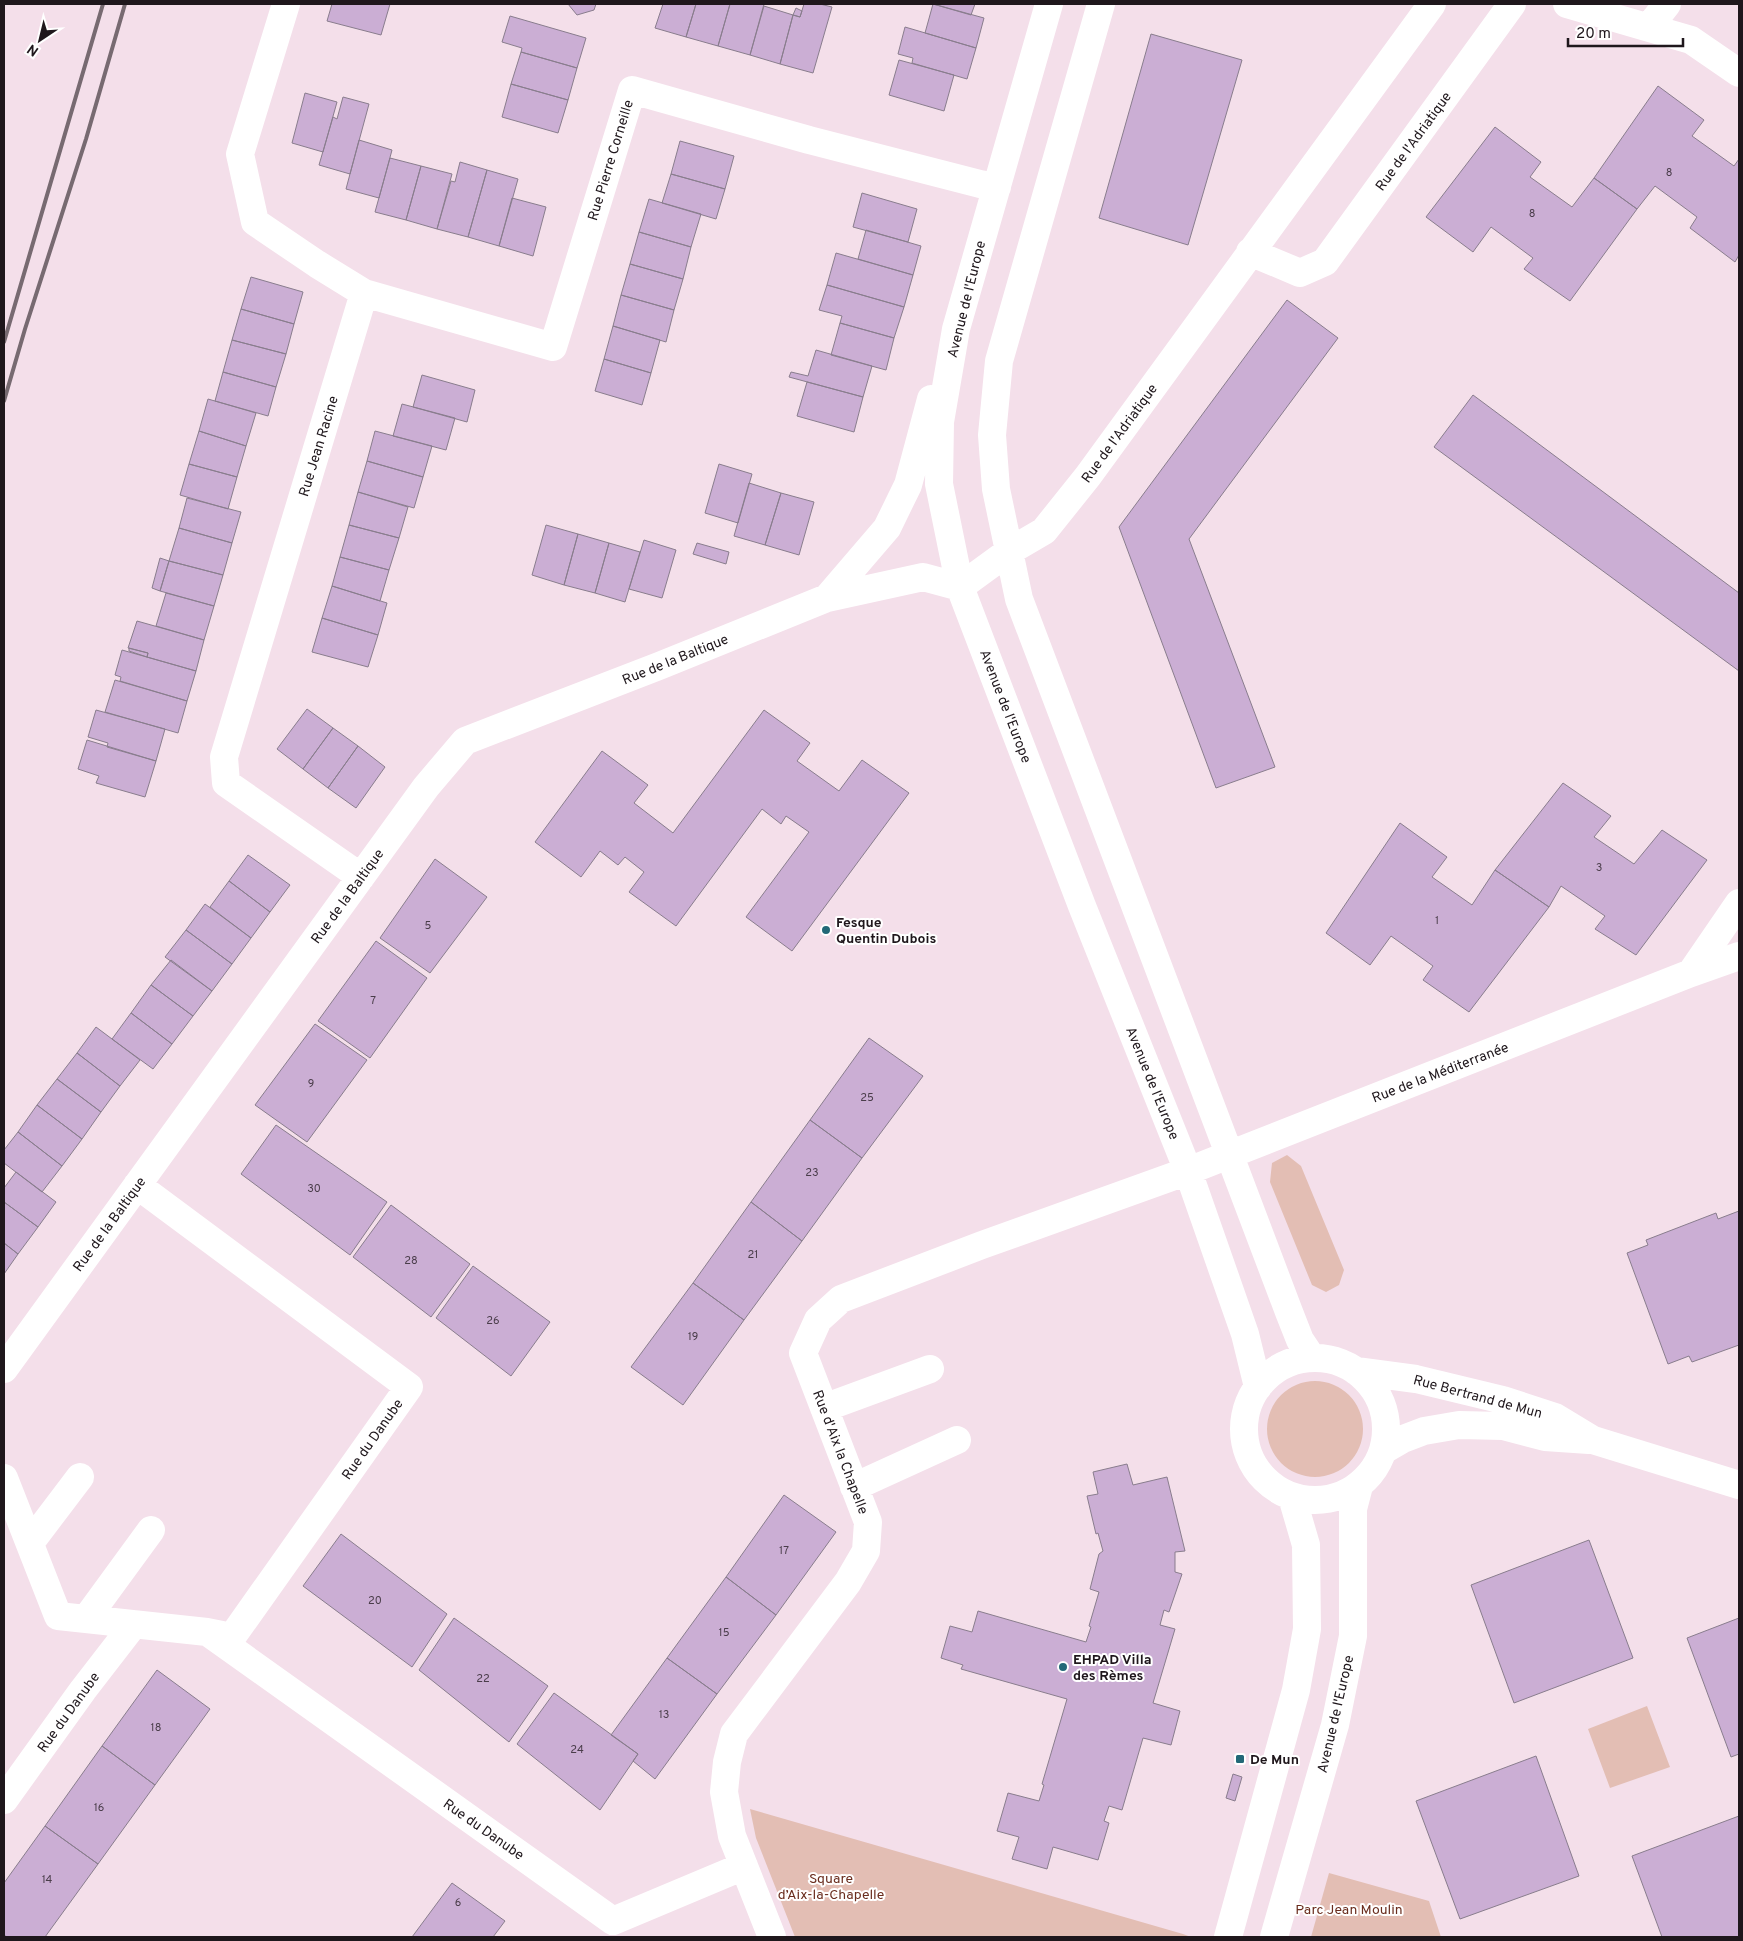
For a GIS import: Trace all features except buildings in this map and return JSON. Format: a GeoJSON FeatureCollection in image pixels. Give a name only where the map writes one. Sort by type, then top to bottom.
{"type":"FeatureCollection","features":[{"type":"Feature","properties":{"kind":"street"},"geometry":{"type":"LineString","coordinates":[[286,4],[240,154],[256,222],[364,294]]}},
{"type":"Feature","properties":{"kind":"street","name":"Avenue de l'Europe"},"geometry":{"type":"LineString","coordinates":[[1049,4],[956,329],[940,422],[939,484],[960,587],[1082,906],[1188,1171],[1245,1334],[1258,1387]]}},
{"type":"Feature","properties":{"kind":"street"},"geometry":{"type":"LineString","coordinates":[[1101,4],[999,361],[992,435],[996,489],[1019,599],[1289,1312],[1300,1340],[1312,1358]]}},
{"type":"Feature","properties":{"kind":"street","name":"Rue de l'Adriatique"},"geometry":{"type":"LineString","coordinates":[[960,587],[1008,552],[1044,531],[1088,476],[1432,4]]}},
{"type":"Feature","properties":{"kind":"street","name":"Rue de l'Adriatique"},"geometry":{"type":"LineString","coordinates":[[1250,252],[1300,273],[1324,262],[1512,4]]}},
{"type":"Feature","properties":{"kind":"street"},"geometry":{"type":"LineString","coordinates":[[1567,4],[1691,40],[1739,73]]}},
{"type":"Feature","properties":{"kind":"street"},"geometry":{"type":"LineString","coordinates":[[1649,27],[1667,4]]}},
{"type":"Feature","properties":{"kind":"street","name":"Rue Pierre Corneille"},"geometry":{"type":"LineString","coordinates":[[364,294],[553,347],[632,90],[809,140],[996,187]]}},
{"type":"Feature","properties":{"kind":"street","name":"Rue Jean Racine"},"geometry":{"type":"LineString","coordinates":[[361,876],[226,784],[224,757],[364,294]]}},
{"type":"Feature","properties":{"kind":"street","name":"Rue de la Baltique"},"geometry":{"type":"LineString","coordinates":[[827,598],[888,528],[908,485],[926,412],[956,329]]}},
{"type":"Feature","properties":{"kind":"street","name":"Rue de la Baltique"},"geometry":{"type":"LineString","coordinates":[[4,1369],[426,787],[465,741],[659,666],[827,598],[923,577],[960,587]]}},
{"type":"Feature","properties":{"kind":"street"},"geometry":{"type":"LineString","coordinates":[[1691,973],[1739,903]]}},
{"type":"Feature","properties":{"kind":"street","name":"Rue de la Méditerranée"},"geometry":{"type":"LineString","coordinates":[[1188,1171],[1691,973],[1739,956]]}},
{"type":"Feature","properties":{"kind":"street","name":"Rue d'Aix la Chapelle"},"geometry":{"type":"LineString","coordinates":[[772,1937],[732,1836],[724,1792],[727,1762],[734,1734],[848,1582],[866,1551],[868,1522],[803,1353],[818,1320],[841,1299],[982,1245],[1188,1171]]}},
{"type":"Feature","properties":{"kind":"street","name":"Rue du Danube"},"geometry":{"type":"LineString","coordinates":[[4,1478],[11,1519],[30,1543],[58,1616],[232,1636],[409,1387],[137,1186]]}},
{"type":"Feature","properties":{"kind":"street"},"geometry":{"type":"LineString","coordinates":[[1312,1358],[1328,1359],[1356,1371],[1372,1386],[1382,1406],[1387,1428],[1384,1450],[1377,1466],[1359,1486],[1347,1493],[1320,1501],[1292,1497],[1280,1491],[1264,1479],[1252,1463],[1248,1451],[1244,1438],[1251,1398],[1269,1375],[1282,1366],[1297,1360],[1312,1358]]}},
{"type":"Feature","properties":{"kind":"street"},"geometry":{"type":"LineString","coordinates":[[824,1408],[930,1369]]}},
{"type":"Feature","properties":{"kind":"street","name":"Rue Bertrand de Mun"},"geometry":{"type":"LineString","coordinates":[[1356,1371],[1416,1379],[1503,1400],[1555,1418],[1593,1440],[1739,1485]]}},
{"type":"Feature","properties":{"kind":"street","name":"Rue Bertrand de Mun"},"geometry":{"type":"LineString","coordinates":[[1384,1450],[1424,1430],[1458,1425],[1503,1426],[1545,1437],[1593,1440]]}},
{"type":"Feature","properties":{"kind":"street"},"geometry":{"type":"LineString","coordinates":[[854,1486],[957,1440]]}},
{"type":"Feature","properties":{"kind":"street"},"geometry":{"type":"LineString","coordinates":[[30,1543],[80,1477]]}},
{"type":"Feature","properties":{"kind":"street","name":"Avenue de l'Europe"},"geometry":{"type":"LineString","coordinates":[[1274,1937],[1335,1725],[1353,1636],[1353,1509],[1359,1486]]}},
{"type":"Feature","properties":{"kind":"street"},"geometry":{"type":"LineString","coordinates":[[1228,1937],[1296,1690],[1307,1629],[1306,1545],[1292,1497]]}},
{"type":"Feature","properties":{"kind":"street"},"geometry":{"type":"LineString","coordinates":[[86,1619],[151,1530]]}},
{"type":"Feature","properties":{"kind":"street","name":"Rue du Danube"},"geometry":{"type":"LineString","coordinates":[[4,1800],[83,1690],[134,1624]]}},
{"type":"Feature","properties":{"kind":"street","name":"Rue du Danube"},"geometry":{"type":"LineString","coordinates":[[208,1632],[614,1921],[744,1866]]}},
{"type":"Feature","properties":{"kind":"green space"},"geometry":{"type":"Polygon","coordinates":[[[1287,1155],[1301,1166],[1344,1270],[1339,1285],[1326,1292],[1312,1285],[1270,1182],[1272,1163],[1287,1155]]]}},
{"type":"Feature","properties":{"kind":"green space"},"geometry":{"type":"Polygon","coordinates":[[[1315,1381],[1334,1384],[1349,1395],[1360,1410],[1363,1429],[1360,1448],[1349,1463],[1334,1474],[1315,1477],[1296,1474],[1281,1463],[1270,1448],[1267,1429],[1270,1410],[1281,1395],[1296,1384],[1315,1381]]]}},
{"type":"Feature","properties":{"kind":"green space"},"geometry":{"type":"Polygon","coordinates":[[[1647,1706],[1670,1767],[1610,1788],[1588,1729],[1647,1706]]]}},
{"type":"Feature","properties":{"kind":"green space","name":"Square d’Aix-la-Chapelle"},"geometry":{"type":"Polygon","coordinates":[[[750,1809],[1191,1937],[795,1937],[756,1838],[750,1809]]]}},
{"type":"Feature","properties":{"kind":"green space","name":"Parc Jean Moulin"},"geometry":{"type":"Polygon","coordinates":[[[1329,1873],[1429,1901],[1441,1937],[1311,1937],[1329,1873]]]}},
{"type":"Feature","properties":{"kind":"railway"},"geometry":{"type":"LineString","coordinates":[[4,342],[103,4]]}},
{"type":"Feature","properties":{"kind":"railway"},"geometry":{"type":"LineString","coordinates":[[4,401],[86,139],[125,4]]}},
{"type":"Feature","properties":{"kind":"place","name":"Fesque Quentin Dubois"},"geometry":{"type":"Point","coordinates":[826,930]}},
{"type":"Feature","properties":{"kind":"place","name":"EHPAD Villa des Rèmes"},"geometry":{"type":"Point","coordinates":[1063,1667]}},
{"type":"Feature","properties":{"kind":"place","name":"De Mun"},"geometry":{"type":"Point","coordinates":[1240,1759]}}]}
